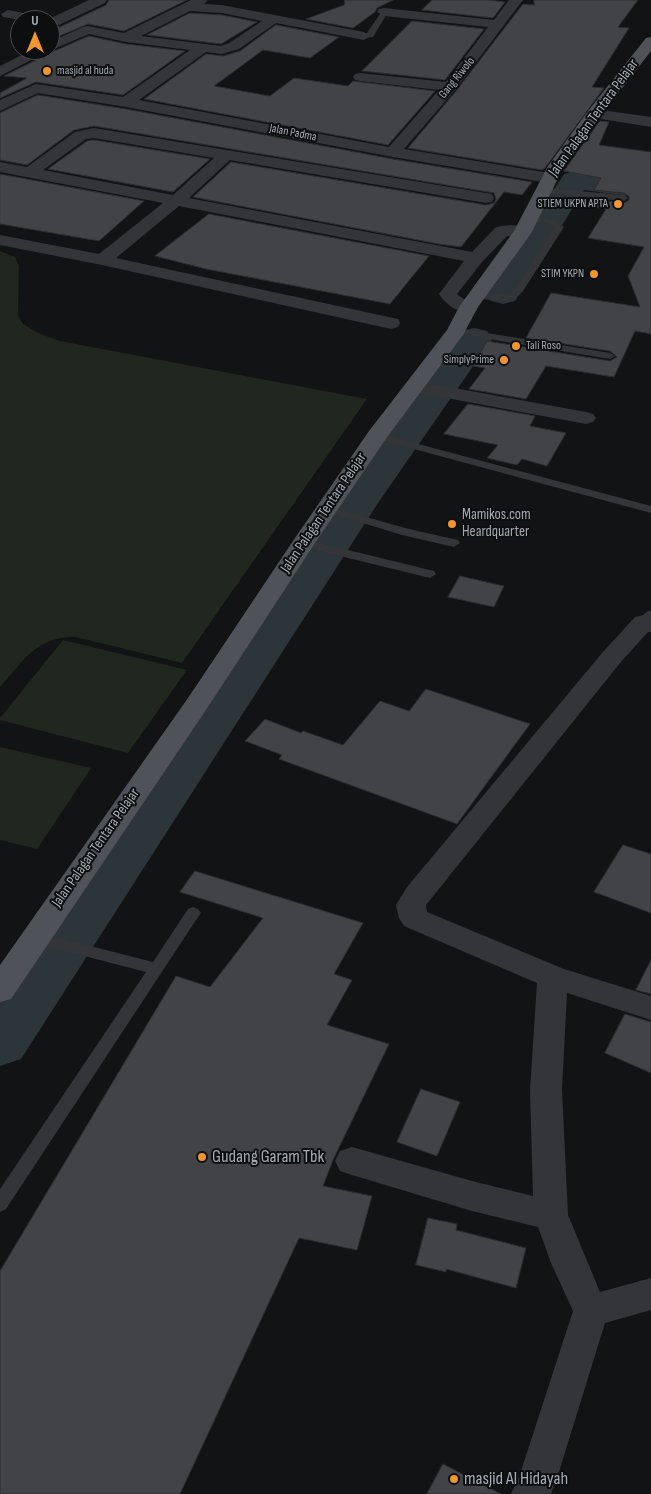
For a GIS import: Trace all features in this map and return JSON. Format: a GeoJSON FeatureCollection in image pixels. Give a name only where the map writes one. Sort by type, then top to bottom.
{"type":"FeatureCollection","features":[{"type":"Feature","properties":{"kind":"main road","name":"Jalan Palagan Tentara Pelajar"},"geometry":{"type":"LineString","coordinates":[[2,982],[44,940],[197,704],[308,544],[334,511],[527,225],[594,114],[651,40]]}},
{"type":"Feature","properties":{"kind":"street"},"geometry":{"type":"LineString","coordinates":[[60,16],[100,0]]}},
{"type":"Feature","properties":{"kind":"street"},"geometry":{"type":"LineString","coordinates":[[222,9],[238,0]]}},
{"type":"Feature","properties":{"kind":"street","name":"Gang Riwolo"},"geometry":{"type":"LineString","coordinates":[[394,152],[450,87],[516,0]]}},
{"type":"Feature","properties":{"kind":"street"},"geometry":{"type":"LineString","coordinates":[[126,38],[195,3],[364,36]]}},
{"type":"Feature","properties":{"kind":"street"},"geometry":{"type":"LineString","coordinates":[[384,12],[497,24]]}},
{"type":"Feature","properties":{"kind":"street"},"geometry":{"type":"LineString","coordinates":[[60,24],[126,38],[222,50],[234,46],[273,19]]}},
{"type":"Feature","properties":{"kind":"street"},"geometry":{"type":"LineString","coordinates":[[60,43],[88,30]]}},
{"type":"Feature","properties":{"kind":"street"},"geometry":{"type":"LineString","coordinates":[[126,102],[201,48]]}},
{"type":"Feature","properties":{"kind":"street"},"geometry":{"type":"LineString","coordinates":[[9,76],[30,60]]}},
{"type":"Feature","properties":{"kind":"street"},"geometry":{"type":"LineString","coordinates":[[0,106],[36,88],[34,85],[9,76]]}},
{"type":"Feature","properties":{"kind":"street"},"geometry":{"type":"LineString","coordinates":[[360,77],[450,87]]}},
{"type":"Feature","properties":{"kind":"street","name":"Jalan Padma"},"geometry":{"type":"LineString","coordinates":[[36,88],[126,102],[394,152],[551,187]]}},
{"type":"Feature","properties":{"kind":"street"},"geometry":{"type":"LineString","coordinates":[[594,114],[651,122]]}},
{"type":"Feature","properties":{"kind":"street"},"geometry":{"type":"LineString","coordinates":[[32,171],[81,135],[88,133],[486,198]]}},
{"type":"Feature","properties":{"kind":"street"},"geometry":{"type":"LineString","coordinates":[[102,260],[178,200],[226,155]]}},
{"type":"Feature","properties":{"kind":"street"},"geometry":{"type":"LineString","coordinates":[[0,167],[32,171],[476,258]]}},
{"type":"Feature","properties":{"kind":"street"},"geometry":{"type":"LineString","coordinates":[[474,301],[454,302],[448,294],[476,258],[501,232],[527,225]]}},
{"type":"Feature","properties":{"kind":"street"},"geometry":{"type":"LineString","coordinates":[[0,240],[102,260],[391,323]]}},
{"type":"Feature","properties":{"kind":"street"},"geometry":{"type":"LineString","coordinates":[[416,387],[586,418]]}},
{"type":"Feature","properties":{"kind":"street"},"geometry":{"type":"LineString","coordinates":[[649,620],[611,658],[417,894],[411,905],[414,918],[553,976],[651,1008]]}},
{"type":"Feature","properties":{"kind":"street"},"geometry":{"type":"LineString","coordinates":[[531,1494],[539,1475],[591,1311],[569,1263],[551,1215],[546,1090],[553,976]]}},
{"type":"Feature","properties":{"kind":"street"},"geometry":{"type":"LineString","coordinates":[[352,1160],[472,1196],[551,1215]]}},
{"type":"Feature","properties":{"kind":"street"},"geometry":{"type":"LineString","coordinates":[[591,1311],[651,1294]]}},
{"type":"Feature","properties":{"kind":"lane"},"geometry":{"type":"LineString","coordinates":[[364,36],[370,35],[384,12]]}},
{"type":"Feature","properties":{"kind":"lane"},"geometry":{"type":"LineString","coordinates":[[551,187],[570,195],[593,194],[624,198]]}},
{"type":"Feature","properties":{"kind":"lane"},"geometry":{"type":"LineString","coordinates":[[474,301],[514,296],[559,226],[553,222],[527,225]]}},
{"type":"Feature","properties":{"kind":"lane"},"geometry":{"type":"LineString","coordinates":[[456,331],[610,356]]}},
{"type":"Feature","properties":{"kind":"lane"},"geometry":{"type":"LineString","coordinates":[[384,438],[651,510]]}},
{"type":"Feature","properties":{"kind":"lane"},"geometry":{"type":"LineString","coordinates":[[334,511],[406,532],[454,543]]}},
{"type":"Feature","properties":{"kind":"lane"},"geometry":{"type":"LineString","coordinates":[[308,544],[430,574]]}},
{"type":"Feature","properties":{"kind":"lane"},"geometry":{"type":"LineString","coordinates":[[0,1204],[193,913]]}},
{"type":"Feature","properties":{"kind":"lane"},"geometry":{"type":"LineString","coordinates":[[44,940],[157,969]]}},
{"type":"Feature","properties":{"kind":"shaded area"},"geometry":{"type":"Polygon","coordinates":[[[0,251],[15,257],[19,266],[18,315],[23,324],[38,333],[60,341],[367,399],[182,663],[76,637],[62,638],[51,641],[32,652],[0,687],[0,251]]]}},
{"type":"Feature","properties":{"kind":"shaded area"},"geometry":{"type":"Polygon","coordinates":[[[63,640],[187,670],[128,753],[0,720],[63,640]]]}},
{"type":"Feature","properties":{"kind":"shaded area"},"geometry":{"type":"Polygon","coordinates":[[[0,747],[91,768],[37,849],[0,840],[0,747]]]}},
{"type":"Feature","properties":{"kind":"building"},"geometry":{"type":"Polygon","coordinates":[[[109,0],[187,0],[124,31],[88,24],[60,36],[60,27],[106,5],[109,0]]]}},
{"type":"Feature","properties":{"kind":"building"},"geometry":{"type":"Polygon","coordinates":[[[345,0],[393,0],[377,8],[375,12],[353,28],[306,19],[344,5],[345,0]]]}},
{"type":"Feature","properties":{"kind":"building"},"geometry":{"type":"Polygon","coordinates":[[[432,0],[489,0],[505,2],[493,18],[422,10],[432,0]]]}},
{"type":"Feature","properties":{"kind":"building"},"geometry":{"type":"Polygon","coordinates":[[[534,0],[638,0],[618,27],[629,28],[592,87],[604,88],[545,168],[542,170],[408,148],[456,91],[523,4],[534,5],[534,0]]]}},
{"type":"Feature","properties":{"kind":"building"},"geometry":{"type":"Polygon","coordinates":[[[190,13],[222,15],[257,22],[221,44],[147,35],[190,13]]]}},
{"type":"Feature","properties":{"kind":"building"},"geometry":{"type":"Polygon","coordinates":[[[412,21],[484,29],[445,80],[362,71],[412,21]]]}},
{"type":"Feature","properties":{"kind":"building"},"geometry":{"type":"Polygon","coordinates":[[[276,25],[339,37],[310,58],[263,50],[214,86],[270,96],[294,78],[348,86],[353,81],[435,91],[388,145],[144,99],[206,54],[223,56],[240,51],[276,25]]]}},
{"type":"Feature","properties":{"kind":"building"},"geometry":{"type":"Polygon","coordinates":[[[89,36],[126,44],[185,51],[123,95],[36,82],[0,98],[0,93],[27,78],[4,76],[36,60],[60,60],[60,49],[89,36]]]}},
{"type":"Feature","properties":{"kind":"building"},"geometry":{"type":"Polygon","coordinates":[[[38,95],[532,182],[522,195],[504,192],[461,247],[439,244],[193,197],[231,162],[486,205],[494,203],[496,199],[494,193],[94,126],[74,130],[27,165],[0,160],[0,113],[38,95]]]}},
{"type":"Feature","properties":{"kind":"building"},"geometry":{"type":"Polygon","coordinates":[[[600,121],[609,122],[599,145],[651,152],[651,334],[635,331],[614,377],[546,366],[526,399],[469,389],[485,368],[473,366],[487,341],[610,361],[617,357],[610,351],[526,338],[551,293],[640,307],[628,276],[644,247],[588,238],[606,209],[585,206],[588,199],[624,203],[629,200],[629,196],[624,193],[594,190],[601,178],[564,171],[600,121]]]}},
{"type":"Feature","properties":{"kind":"building"},"geometry":{"type":"Polygon","coordinates":[[[94,140],[210,159],[173,192],[48,169],[87,141],[94,140]]]}},
{"type":"Feature","properties":{"kind":"building"},"geometry":{"type":"Polygon","coordinates":[[[0,174],[144,201],[99,241],[0,224],[0,174]]]}},
{"type":"Feature","properties":{"kind":"building"},"geometry":{"type":"Polygon","coordinates":[[[209,214],[429,256],[390,304],[206,269],[155,256],[209,214]]]}},
{"type":"Feature","properties":{"kind":"building"},"geometry":{"type":"Polygon","coordinates":[[[468,404],[535,416],[530,426],[566,433],[547,466],[522,459],[517,465],[487,458],[498,445],[444,434],[468,404]]]}},
{"type":"Feature","properties":{"kind":"building"},"geometry":{"type":"Polygon","coordinates":[[[460,576],[504,586],[494,607],[448,597],[460,576]]]}},
{"type":"Feature","properties":{"kind":"building"},"geometry":{"type":"Polygon","coordinates":[[[426,689],[530,724],[457,824],[279,759],[282,755],[245,741],[265,719],[301,733],[303,731],[343,745],[380,701],[409,711],[426,689]]]}},
{"type":"Feature","properties":{"kind":"building"},"geometry":{"type":"Polygon","coordinates":[[[623,845],[651,854],[651,913],[594,892],[623,845]]]}},
{"type":"Feature","properties":{"kind":"building","name":"Gudang Garam Tbk"},"geometry":{"type":"Polygon","coordinates":[[[195,871],[363,923],[334,974],[352,980],[327,1025],[389,1044],[333,1160],[323,1186],[372,1196],[357,1250],[299,1238],[180,1494],[0,1494],[0,1271],[176,976],[210,987],[263,918],[180,892],[195,871]]]}},
{"type":"Feature","properties":{"kind":"building"},"geometry":{"type":"Polygon","coordinates":[[[651,960],[651,994],[636,990],[651,960]]]}},
{"type":"Feature","properties":{"kind":"building"},"geometry":{"type":"Polygon","coordinates":[[[625,1014],[651,1022],[651,1073],[605,1053],[625,1014]]]}},
{"type":"Feature","properties":{"kind":"building"},"geometry":{"type":"Polygon","coordinates":[[[421,1089],[460,1102],[437,1156],[397,1142],[421,1089]]]}},
{"type":"Feature","properties":{"kind":"building"},"geometry":{"type":"Polygon","coordinates":[[[428,1218],[457,1224],[456,1230],[526,1248],[516,1288],[446,1269],[446,1272],[416,1265],[428,1218]]]}},
{"type":"Feature","properties":{"kind":"building","name":"masjid Al Hidayah"},"geometry":{"type":"Polygon","coordinates":[[[443,1464],[501,1494],[427,1494],[443,1464]]]}},
{"type":"Feature","properties":{"kind":"waterway"},"geometry":{"type":"LineString","coordinates":[[551,218],[575,180],[651,190]]}},
{"type":"Feature","properties":{"kind":"waterway"},"geometry":{"type":"LineString","coordinates":[[503,294],[546,226]]}},
{"type":"Feature","properties":{"kind":"waterway"},"geometry":{"type":"LineString","coordinates":[[443,383],[474,339]]}},
{"type":"Feature","properties":{"kind":"waterway"},"geometry":{"type":"LineString","coordinates":[[0,1043],[358,502],[434,395]]}},
{"type":"Feature","properties":{"kind":"place","name":"masjid al huda"},"geometry":{"type":"Point","coordinates":[47,71]}},
{"type":"Feature","properties":{"kind":"place","name":"STIEM UKPN APTA"},"geometry":{"type":"Point","coordinates":[618,204]}},
{"type":"Feature","properties":{"kind":"place","name":"STIM YKPN"},"geometry":{"type":"Point","coordinates":[594,274]}},
{"type":"Feature","properties":{"kind":"place","name":"Tali Roso"},"geometry":{"type":"Point","coordinates":[516,346]}},
{"type":"Feature","properties":{"kind":"place","name":"SimplyPrime"},"geometry":{"type":"Point","coordinates":[504,360]}},
{"type":"Feature","properties":{"kind":"place","name":"Mamikos.com Heardquarter"},"geometry":{"type":"Point","coordinates":[452,524]}},
{"type":"Feature","properties":{"kind":"place","name":"Gudang Garam Tbk"},"geometry":{"type":"Point","coordinates":[202,1157]}},
{"type":"Feature","properties":{"kind":"place","name":"masjid Al Hidayah"},"geometry":{"type":"Point","coordinates":[454,1479]}}]}
